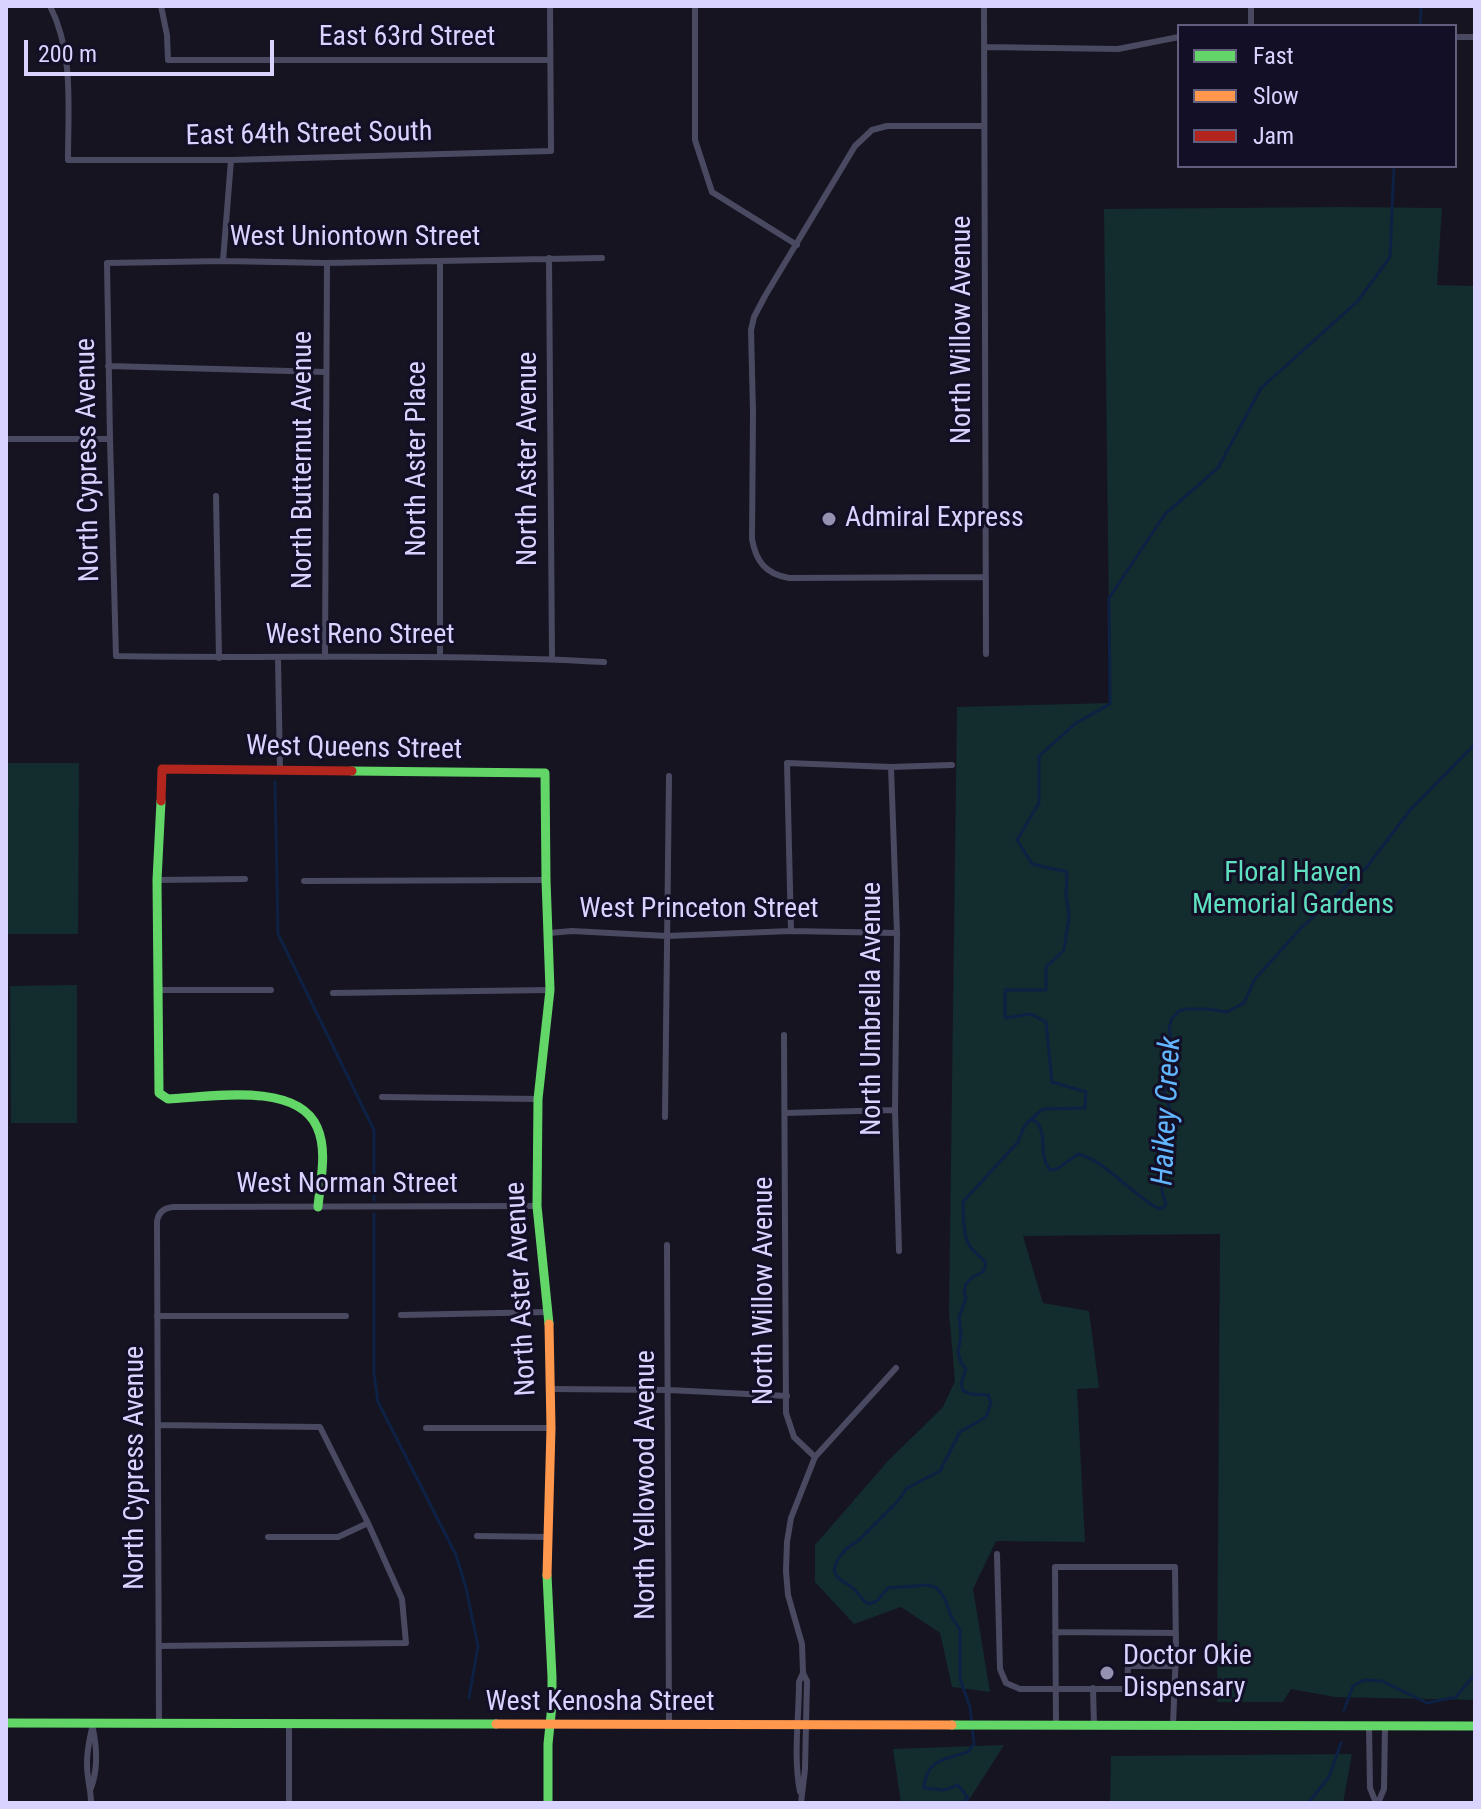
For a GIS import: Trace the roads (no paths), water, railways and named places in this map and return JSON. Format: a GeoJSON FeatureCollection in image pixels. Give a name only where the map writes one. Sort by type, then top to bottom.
{"type":"FeatureCollection","features":[{"type":"Feature","properties":{"kind":"street","name":"East 64th Street South"},"geometry":{"type":"LineString","coordinates":[[50,6],[63,39],[67,61],[68,160],[231,160],[551,151],[550,60]]}},
{"type":"Feature","properties":{"kind":"street","name":"East 63rd Street"},"geometry":{"type":"LineString","coordinates":[[161,6],[168,60],[550,60]]}},
{"type":"Feature","properties":{"kind":"street"},"geometry":{"type":"LineString","coordinates":[[550,6],[550,60]]}},
{"type":"Feature","properties":{"kind":"street"},"geometry":{"type":"LineString","coordinates":[[695,6],[695,140],[712,192],[797,245]]}},
{"type":"Feature","properties":{"kind":"street","name":"North Willow Avenue"},"geometry":{"type":"LineString","coordinates":[[984,6],[986,654]]}},
{"type":"Feature","properties":{"kind":"street"},"geometry":{"type":"LineString","coordinates":[[984,47],[1104,49],[1177,37]]}},
{"type":"Feature","properties":{"kind":"street"},"geometry":{"type":"LineString","coordinates":[[984,126],[887,126],[872,130],[862,138],[754,317],[751,330],[752,539],[762,566],[777,576],[789,578],[986,577]]}},
{"type":"Feature","properties":{"kind":"street"},"geometry":{"type":"LineString","coordinates":[[223,261],[231,160]]}},
{"type":"Feature","properties":{"kind":"street","name":"North Aster Avenue"},"geometry":{"type":"LineString","coordinates":[[549,258],[552,659]]}},
{"type":"Feature","properties":{"kind":"street","name":"West Uniontown Street"},"geometry":{"type":"LineString","coordinates":[[107,263],[602,258]]}},
{"type":"Feature","properties":{"kind":"street","name":"North Aster Place"},"geometry":{"type":"LineString","coordinates":[[440,261],[440,657]]}},
{"type":"Feature","properties":{"kind":"street","name":"North Cypress Avenue"},"geometry":{"type":"LineString","coordinates":[[107,263],[116,656]]}},
{"type":"Feature","properties":{"kind":"street","name":"North Butternut Avenue"},"geometry":{"type":"LineString","coordinates":[[325,657],[327,263]]}},
{"type":"Feature","properties":{"kind":"street"},"geometry":{"type":"LineString","coordinates":[[108,366],[326,372]]}},
{"type":"Feature","properties":{"kind":"street"},"geometry":{"type":"LineString","coordinates":[[6,439],[110,439]]}},
{"type":"Feature","properties":{"kind":"street"},"geometry":{"type":"LineString","coordinates":[[216,496],[219,658]]}},
{"type":"Feature","properties":{"kind":"street","name":"West Reno Street"},"geometry":{"type":"LineString","coordinates":[[116,656],[440,657],[604,662]]}},
{"type":"Feature","properties":{"kind":"street"},"geometry":{"type":"LineString","coordinates":[[278,658],[280,770]]}},
{"type":"Feature","properties":{"kind":"street"},"geometry":{"type":"LineString","coordinates":[[791,931],[787,763],[891,767],[952,765]]}},
{"type":"Feature","properties":{"kind":"street","name":"North Umbrella Avenue"},"geometry":{"type":"LineString","coordinates":[[891,767],[897,933],[895,1110],[899,1251]]}},
{"type":"Feature","properties":{"kind":"street","name":"West Queens Street"},"geometry":{"type":"LineString","coordinates":[[157,880],[162,769],[545,773]]}},
{"type":"Feature","properties":{"kind":"street","name":"North Aster Avenue"},"geometry":{"type":"LineString","coordinates":[[545,773],[550,990],[538,1099],[537,1206],[549,1312],[551,1428],[548,1599],[552,1677],[548,1803]]}},
{"type":"Feature","properties":{"kind":"street"},"geometry":{"type":"LineString","coordinates":[[665,1117],[669,776]]}},
{"type":"Feature","properties":{"kind":"street"},"geometry":{"type":"LineString","coordinates":[[245,879],[157,880],[159,1093],[168,1099],[264,1096],[287,1101],[302,1111],[316,1125],[321,1150],[318,1207]]}},
{"type":"Feature","properties":{"kind":"street"},"geometry":{"type":"LineString","coordinates":[[304,881],[546,880]]}},
{"type":"Feature","properties":{"kind":"street","name":"West Princeton Street"},"geometry":{"type":"LineString","coordinates":[[549,933],[572,931],[667,936],[791,931],[897,933]]}},
{"type":"Feature","properties":{"kind":"street"},"geometry":{"type":"LineString","coordinates":[[158,990],[271,990]]}},
{"type":"Feature","properties":{"kind":"street"},"geometry":{"type":"LineString","coordinates":[[333,993],[550,990]]}},
{"type":"Feature","properties":{"kind":"street","name":"North Willow Avenue"},"geometry":{"type":"LineString","coordinates":[[784,1035],[786,1413],[794,1437],[815,1457]]}},
{"type":"Feature","properties":{"kind":"street"},"geometry":{"type":"LineString","coordinates":[[382,1097],[538,1099]]}},
{"type":"Feature","properties":{"kind":"street"},"geometry":{"type":"LineString","coordinates":[[785,1113],[895,1110]]}},
{"type":"Feature","properties":{"kind":"street","name":"West Norman Street"},"geometry":{"type":"LineString","coordinates":[[160,1213],[173,1207],[537,1206]]}},
{"type":"Feature","properties":{"kind":"street","name":"North Cypress Avenue"},"geometry":{"type":"LineString","coordinates":[[159,1723],[157,1222],[160,1213]]}},
{"type":"Feature","properties":{"kind":"street","name":"North Yellowood Avenue"},"geometry":{"type":"LineString","coordinates":[[667,1245],[669,1725]]}},
{"type":"Feature","properties":{"kind":"street"},"geometry":{"type":"LineString","coordinates":[[401,1315],[549,1312]]}},
{"type":"Feature","properties":{"kind":"street"},"geometry":{"type":"LineString","coordinates":[[157,1316],[346,1316]]}},
{"type":"Feature","properties":{"kind":"street"},"geometry":{"type":"LineString","coordinates":[[801,1802],[802,1725],[807,1681],[803,1673],[802,1644],[788,1595],[787,1542],[791,1518],[815,1457],[896,1368]]}},
{"type":"Feature","properties":{"kind":"street"},"geometry":{"type":"LineString","coordinates":[[550,1389],[669,1390],[787,1396]]}},
{"type":"Feature","properties":{"kind":"street"},"geometry":{"type":"LineString","coordinates":[[158,1425],[320,1427],[402,1599],[406,1643],[159,1646]]}},
{"type":"Feature","properties":{"kind":"street"},"geometry":{"type":"LineString","coordinates":[[426,1428],[551,1428]]}},
{"type":"Feature","properties":{"kind":"street"},"geometry":{"type":"LineString","coordinates":[[268,1537],[338,1537],[368,1523]]}},
{"type":"Feature","properties":{"kind":"street"},"geometry":{"type":"LineString","coordinates":[[477,1536],[548,1537]]}},
{"type":"Feature","properties":{"kind":"street"},"geometry":{"type":"LineString","coordinates":[[997,1554],[1000,1669],[1006,1683],[1020,1689],[1127,1689],[1128,1666],[1176,1666]]}},
{"type":"Feature","properties":{"kind":"street"},"geometry":{"type":"LineString","coordinates":[[1056,1725],[1055,1567],[1175,1567],[1173,1725]]}},
{"type":"Feature","properties":{"kind":"street"},"geometry":{"type":"LineString","coordinates":[[1055,1632],[1176,1633]]}},
{"type":"Feature","properties":{"kind":"street"},"geometry":{"type":"LineString","coordinates":[[1093,1688],[1094,1725]]}},
{"type":"Feature","properties":{"kind":"street","name":"West Kenosha Street"},"geometry":{"type":"LineString","coordinates":[[6,1723],[1475,1726]]}},
{"type":"Feature","properties":{"kind":"street"},"geometry":{"type":"LineString","coordinates":[[91,1803],[91,1788],[96,1776],[93,1723]]}},
{"type":"Feature","properties":{"kind":"street"},"geometry":{"type":"LineString","coordinates":[[289,1724],[289,1803]]}},
{"type":"Feature","properties":{"kind":"street"},"geometry":{"type":"LineString","coordinates":[[1369,1726],[1370,1788],[1377,1803]]}},
{"type":"Feature","properties":{"kind":"street"},"geometry":{"type":"LineString","coordinates":[[1377,1803],[1384,1789],[1385,1726]]}},
{"type":"Feature","properties":{"kind":"waterway"},"geometry":{"type":"LineString","coordinates":[[1420,24],[1421,6]]}},
{"type":"Feature","properties":{"kind":"waterway"},"geometry":{"type":"LineString","coordinates":[[1030,1120],[1043,1109],[1085,1108],[1086,1092],[1052,1082],[1046,1022],[1031,1014],[1005,1018],[1005,990],[1046,990],[1046,967],[1064,950],[1069,916],[1067,872],[1032,864],[1017,840],[1039,803],[1039,756],[1076,723],[1110,704],[1109,598],[1165,514],[1218,468],[1261,388],[1358,301],[1390,257],[1394,168]]}},
{"type":"Feature","properties":{"kind":"waterway","name":"Haikey Creek"},"geometry":{"type":"LineString","coordinates":[[962,1803],[968,1798],[958,1785],[944,1790],[924,1788],[933,1766],[968,1752],[974,1744],[970,1707],[960,1679],[960,1630],[945,1599],[937,1588],[928,1585],[888,1588],[877,1601],[869,1604],[834,1570],[846,1549],[859,1540],[907,1488],[940,1471],[960,1432],[986,1417],[991,1403],[988,1395],[963,1391],[961,1383],[966,1369],[958,1352],[961,1336],[959,1317],[966,1298],[964,1292],[966,1284],[983,1272],[986,1264],[967,1239],[963,1202],[1018,1142],[1029,1121],[1034,1120],[1041,1130],[1044,1157],[1050,1170],[1057,1169],[1078,1154],[1098,1163],[1149,1203],[1159,1209],[1164,1207],[1162,1172],[1169,1142],[1170,1108],[1164,1094],[1172,1069],[1169,1028],[1172,1018],[1186,1009],[1227,1012],[1244,1003],[1255,979],[1301,928],[1366,868],[1411,809],[1475,744]]}},
{"type":"Feature","properties":{"kind":"waterway"},"geometry":{"type":"LineString","coordinates":[[275,782],[278,934],[374,1130],[374,1200]]}},
{"type":"Feature","properties":{"kind":"waterway"},"geometry":{"type":"LineString","coordinates":[[374,1214],[374,1373],[378,1402],[456,1555],[478,1646],[469,1698]]}},
{"type":"Feature","properties":{"kind":"waterway"},"geometry":{"type":"LineString","coordinates":[[1344,1710],[1353,1686],[1364,1680],[1382,1681],[1427,1703],[1456,1697],[1475,1674]]}},
{"type":"Feature","properties":{"kind":"waterway"},"geometry":{"type":"LineString","coordinates":[[1308,1803],[1329,1777],[1341,1743]]}},
{"type":"Feature","properties":{"kind":"place","name":"Admiral Express"},"geometry":{"type":"Point","coordinates":[829,519]}},
{"type":"Feature","properties":{"kind":"place","name":"Doctor Okie Dispensary"},"geometry":{"type":"Point","coordinates":[1107,1673]}},
{"type":"Feature","properties":{"kind":"park label","name":"Floral Haven Memorial Gardens"},"geometry":{"type":"Point","coordinates":[1293,890]}}]}
